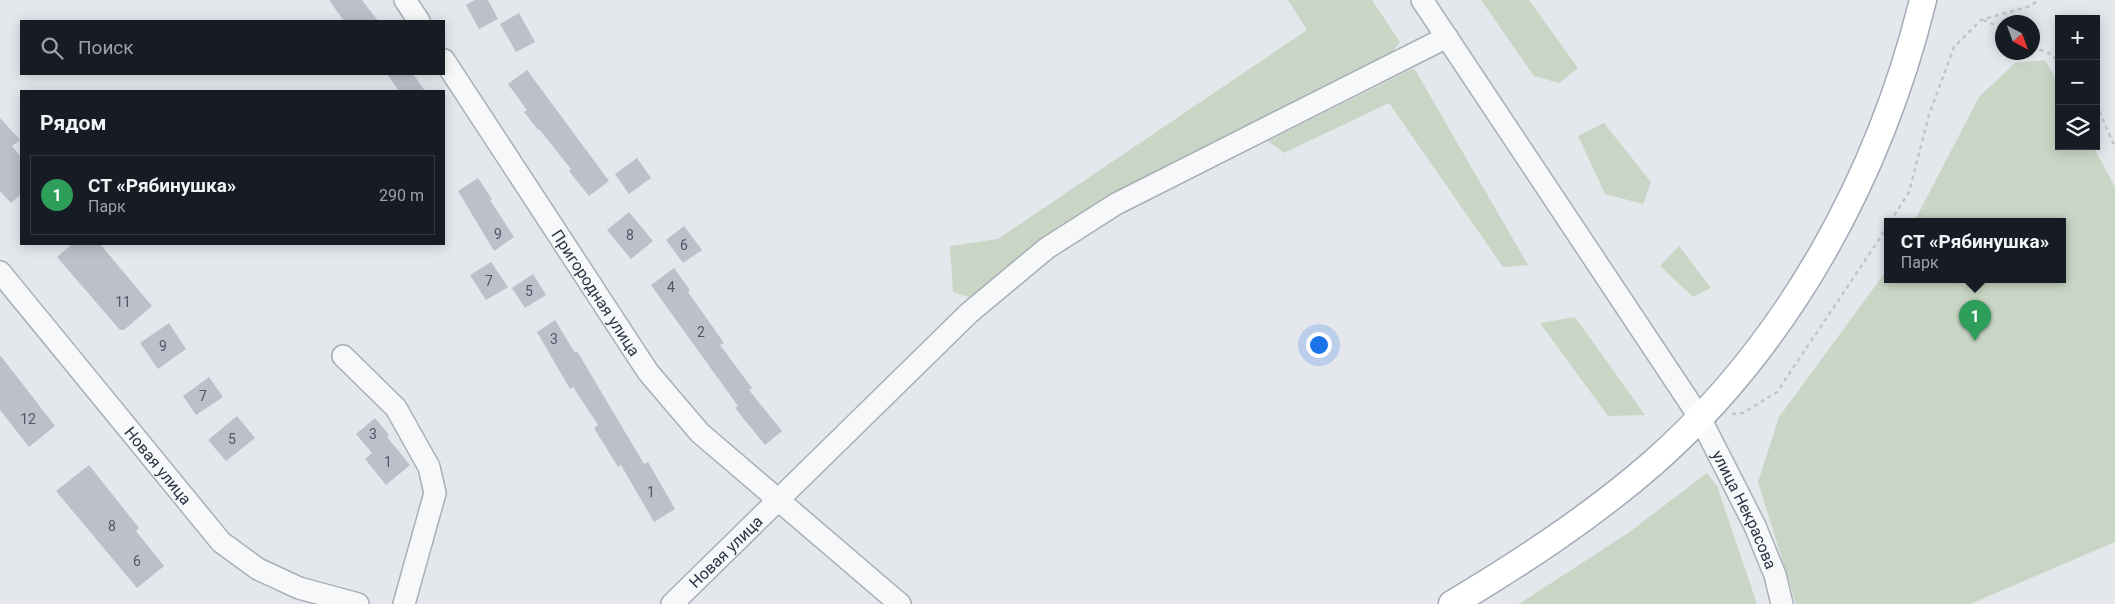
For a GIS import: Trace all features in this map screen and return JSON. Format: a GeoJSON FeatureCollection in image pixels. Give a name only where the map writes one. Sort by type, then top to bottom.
{"type":"FeatureCollection","features":[{"type":"Feature","properties":{"kind":"main road"},"geometry":{"type":"LineString","coordinates":[[1452,604],[1549,543],[1596,509],[1653,463],[1700,418],[1777,324],[1820,257],[1880,133],[1916,30],[1923,0]]}},
{"type":"Feature","properties":{"kind":"street"},"geometry":{"type":"LineString","coordinates":[[405,0],[418,20]]}},
{"type":"Feature","properties":{"kind":"street","name":"улица Некрасова"},"geometry":{"type":"LineString","coordinates":[[1422,0],[1700,418],[1754,526],[1775,576],[1782,604]]}},
{"type":"Feature","properties":{"kind":"street","name":"Новая улица"},"geometry":{"type":"LineString","coordinates":[[672,604],[969,314],[1048,248],[1116,204],[1447,36]]}},
{"type":"Feature","properties":{"kind":"street","name":"Пригородная улица"},"geometry":{"type":"LineString","coordinates":[[445,62],[648,372],[700,433],[900,604]]}},
{"type":"Feature","properties":{"kind":"street","name":"Новая улица"},"geometry":{"type":"LineString","coordinates":[[0,272],[221,542],[258,569],[300,588],[358,604]]}},
{"type":"Feature","properties":{"kind":"street"},"geometry":{"type":"LineString","coordinates":[[343,356],[396,408],[429,467],[435,493],[404,604]]}},
{"type":"Feature","properties":{"kind":"path"},"geometry":{"type":"LineString","coordinates":[[1893,218],[1909,192],[1930,115],[1954,47],[1981,20],[2030,6],[2039,0]]}},
{"type":"Feature","properties":{"kind":"path"},"geometry":{"type":"LineString","coordinates":[[1981,20],[1995,25]]}},
{"type":"Feature","properties":{"kind":"path"},"geometry":{"type":"LineString","coordinates":[[2040,50],[2049,53],[2057,60]]}},
{"type":"Feature","properties":{"kind":"path"},"geometry":{"type":"LineString","coordinates":[[2096,105],[2115,147]]}},
{"type":"Feature","properties":{"kind":"path"},"geometry":{"type":"LineString","coordinates":[[1700,418],[1743,413],[1777,392],[1884,232]]}},
{"type":"Feature","properties":{"kind":"green space"},"geometry":{"type":"Polygon","coordinates":[[[1288,0],[1372,0],[1400,42],[1391,54],[1081,219],[976,299],[953,292],[950,246],[998,239],[1307,30],[1288,0]]]}},
{"type":"Feature","properties":{"kind":"green space"},"geometry":{"type":"Polygon","coordinates":[[[1481,0],[1529,0],[1578,68],[1559,83],[1534,76],[1481,0]]]}},
{"type":"Feature","properties":{"kind":"green space"},"geometry":{"type":"Polygon","coordinates":[[[2045,60],[2055,78],[2055,150],[2095,150],[2115,187],[2115,542],[1970,604],[1796,604],[1758,482],[1779,417],[1884,274],[1884,283],[2066,283],[2066,218],[1916,218],[1979,97],[2015,63],[2045,60]]]}},
{"type":"Feature","properties":{"kind":"green space"},"geometry":{"type":"Polygon","coordinates":[[[1414,68],[1528,265],[1503,267],[1389,103],[1284,153],[1268,141],[1414,68]]]}},
{"type":"Feature","properties":{"kind":"green space"},"geometry":{"type":"Polygon","coordinates":[[[1604,123],[1651,182],[1643,204],[1605,194],[1578,136],[1604,123]]]}},
{"type":"Feature","properties":{"kind":"green space"},"geometry":{"type":"Polygon","coordinates":[[[1679,246],[1711,288],[1693,297],[1660,266],[1679,246]]]}},
{"type":"Feature","properties":{"kind":"green space"},"geometry":{"type":"Polygon","coordinates":[[[1575,317],[1645,415],[1608,416],[1540,323],[1575,317]]]}},
{"type":"Feature","properties":{"kind":"green space"},"geometry":{"type":"Polygon","coordinates":[[[1707,473],[1717,486],[1757,604],[1519,604],[1628,533],[1707,473]]]}},
{"type":"Feature","properties":{"kind":"building"},"geometry":{"type":"Polygon","coordinates":[[[329,0],[362,0],[377,20],[343,20],[329,0]]]}},
{"type":"Feature","properties":{"kind":"building"},"geometry":{"type":"Polygon","coordinates":[[[475,0],[488,0],[498,19],[479,29],[466,5],[475,0]]]}},
{"type":"Feature","properties":{"kind":"building"},"geometry":{"type":"Polygon","coordinates":[[[519,13],[535,42],[516,52],[500,24],[519,13]]]}},
{"type":"Feature","properties":{"kind":"building"},"geometry":{"type":"Polygon","coordinates":[[[527,70],[609,181],[589,196],[569,171],[571,169],[524,112],[527,110],[508,84],[527,70]]]}},
{"type":"Feature","properties":{"kind":"building"},"geometry":{"type":"Polygon","coordinates":[[[388,75],[414,75],[424,90],[398,90],[388,75]]]}},
{"type":"Feature","properties":{"kind":"building"},"geometry":{"type":"Polygon","coordinates":[[[0,118],[20,140],[12,146],[20,156],[20,195],[11,203],[0,191],[0,118]]]}},
{"type":"Feature","properties":{"kind":"building"},"geometry":{"type":"Polygon","coordinates":[[[637,158],[651,178],[629,194],[615,174],[637,158]]]}},
{"type":"Feature","properties":{"kind":"building"},"geometry":{"type":"Polygon","coordinates":[[[478,178],[514,237],[494,251],[458,191],[478,178]]]}},
{"type":"Feature","properties":{"kind":"building"},"geometry":{"type":"Polygon","coordinates":[[[629,212],[653,241],[631,259],[607,230],[629,212]]]}},
{"type":"Feature","properties":{"kind":"building"},"geometry":{"type":"Polygon","coordinates":[[[684,226],[702,250],[683,263],[666,240],[684,226]]]}},
{"type":"Feature","properties":{"kind":"building"},"geometry":{"type":"Polygon","coordinates":[[[71,245],[101,245],[152,306],[124,330],[120,330],[57,257],[71,245]]]}},
{"type":"Feature","properties":{"kind":"building"},"geometry":{"type":"Polygon","coordinates":[[[491,262],[508,287],[486,300],[470,275],[491,262]]]}},
{"type":"Feature","properties":{"kind":"building"},"geometry":{"type":"Polygon","coordinates":[[[674,268],[690,290],[688,292],[724,343],[720,345],[752,388],[749,390],[782,431],[765,445],[735,408],[738,406],[651,285],[674,268]]]}},
{"type":"Feature","properties":{"kind":"building"},"geometry":{"type":"Polygon","coordinates":[[[533,274],[546,295],[525,308],[512,288],[533,274]]]}},
{"type":"Feature","properties":{"kind":"building"},"geometry":{"type":"Polygon","coordinates":[[[555,320],[575,353],[577,351],[644,464],[648,462],[675,509],[654,522],[621,465],[618,467],[594,428],[598,425],[573,387],[570,389],[537,332],[555,320]]]}},
{"type":"Feature","properties":{"kind":"building"},"geometry":{"type":"Polygon","coordinates":[[[169,323],[186,349],[158,369],[140,343],[169,323]]]}},
{"type":"Feature","properties":{"kind":"building"},"geometry":{"type":"Polygon","coordinates":[[[0,355],[55,426],[29,447],[0,410],[0,355]]]}},
{"type":"Feature","properties":{"kind":"building"},"geometry":{"type":"Polygon","coordinates":[[[209,377],[223,397],[196,415],[183,396],[209,377]]]}},
{"type":"Feature","properties":{"kind":"building"},"geometry":{"type":"Polygon","coordinates":[[[237,416],[255,438],[226,461],[208,440],[237,416]]]}},
{"type":"Feature","properties":{"kind":"building"},"geometry":{"type":"Polygon","coordinates":[[[375,418],[389,435],[387,437],[410,465],[386,485],[365,459],[372,453],[356,434],[375,418]]]}},
{"type":"Feature","properties":{"kind":"building"},"geometry":{"type":"Polygon","coordinates":[[[89,465],[139,528],[136,531],[164,566],[137,588],[56,491],[89,465]]]}},
{"type":"Feature","properties":{"kind":"place","name":"СТ «Рябинушка»"},"geometry":{"type":"Point","coordinates":[1975,341]}}]}
